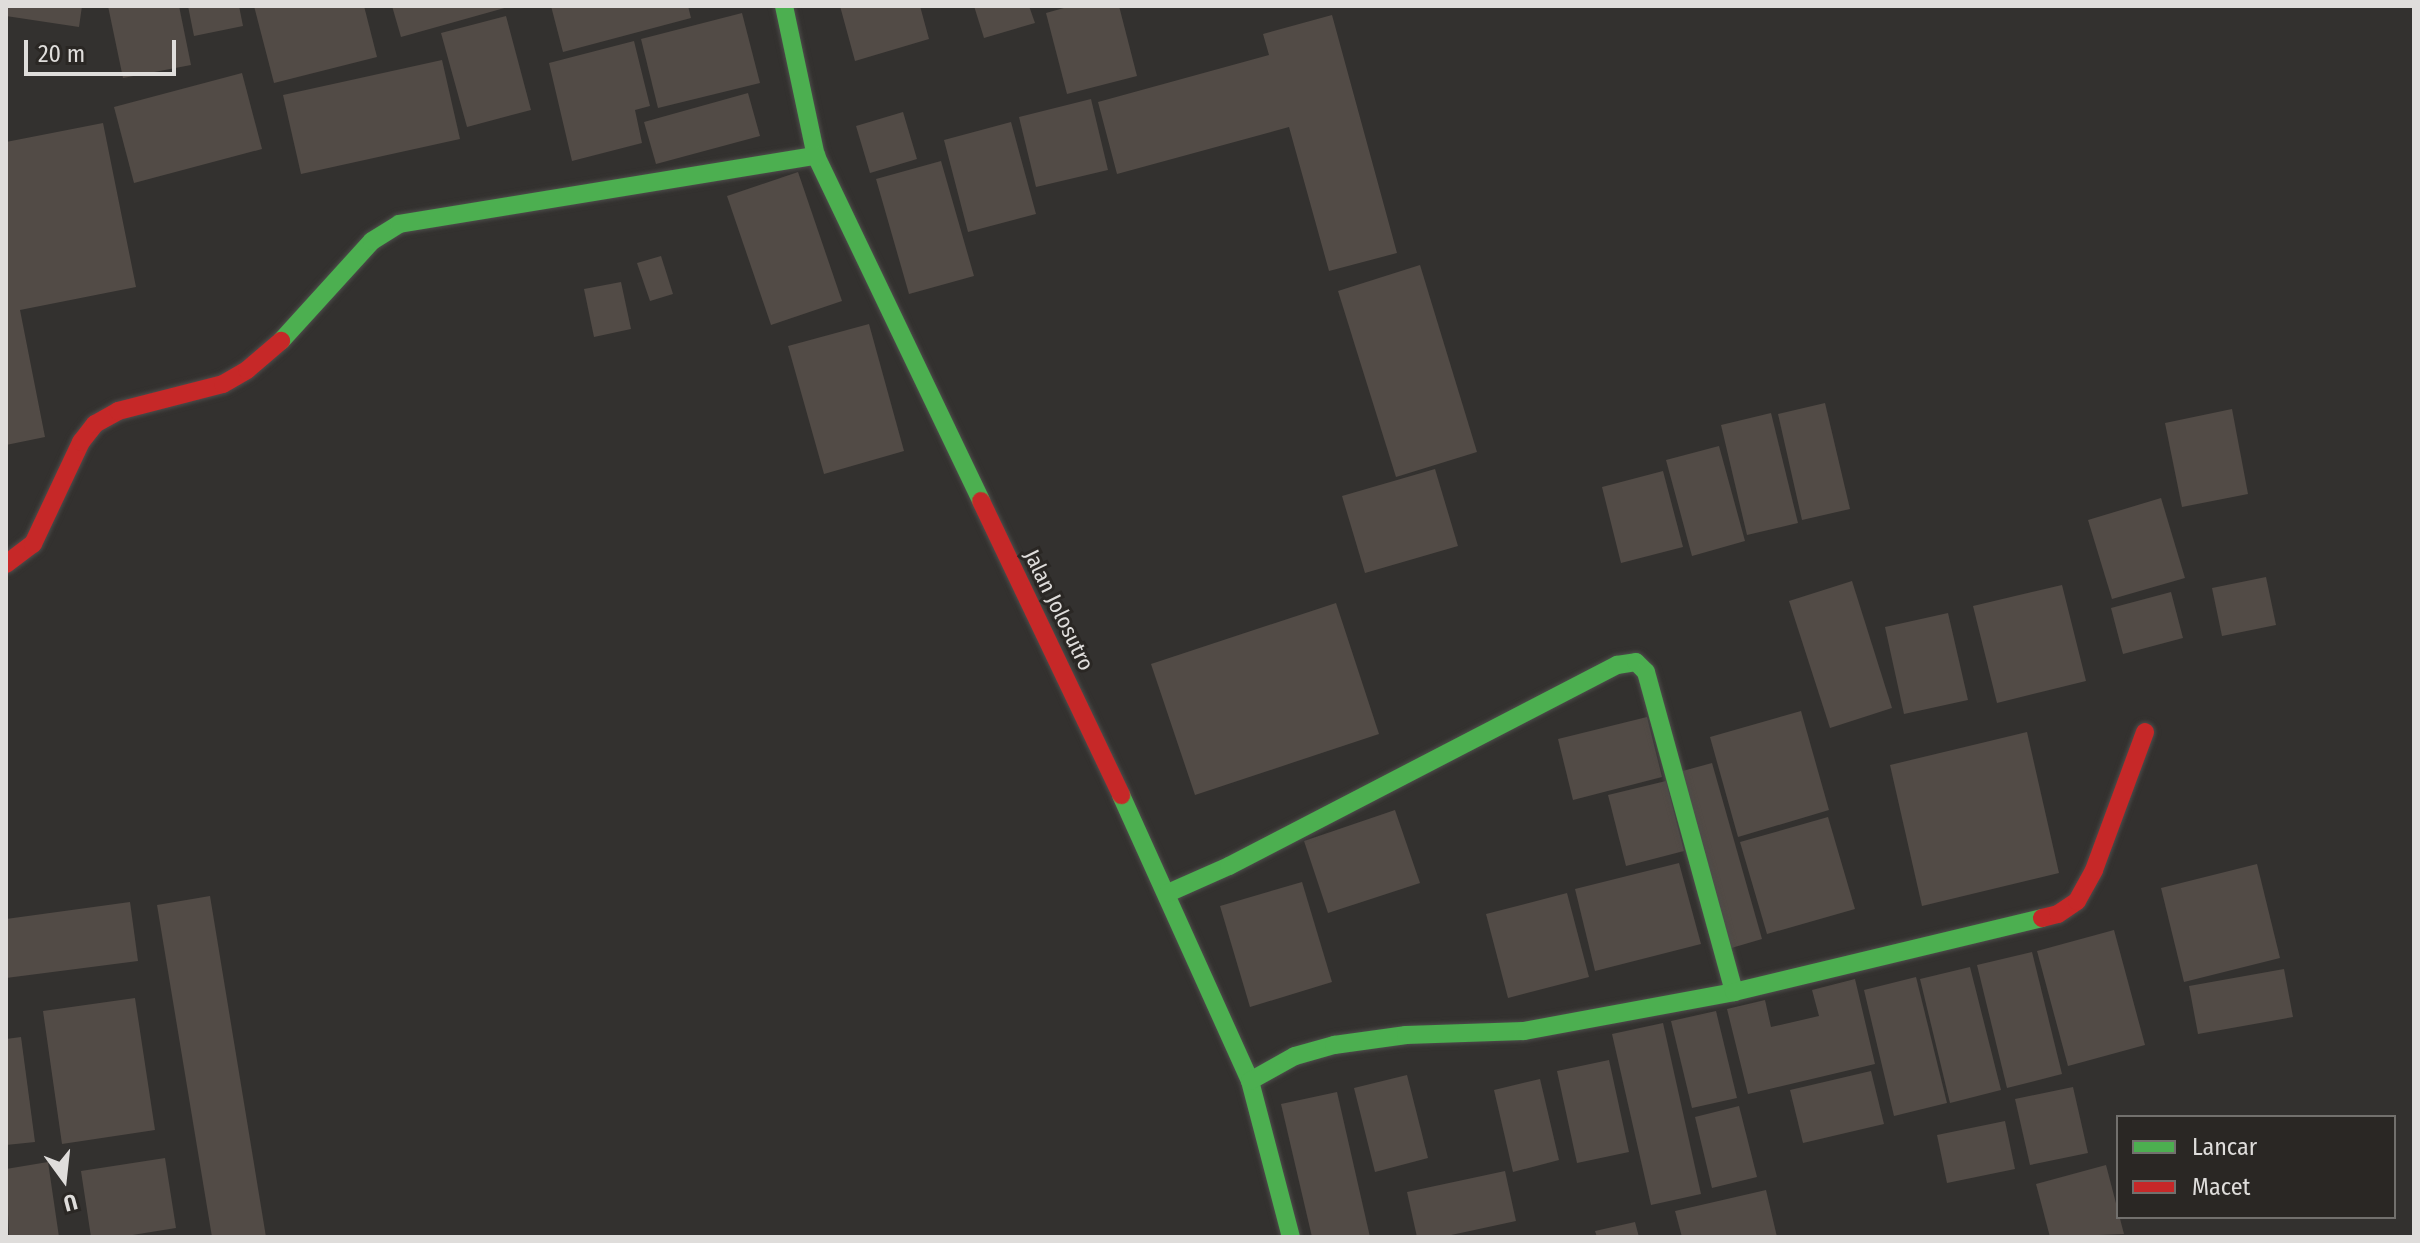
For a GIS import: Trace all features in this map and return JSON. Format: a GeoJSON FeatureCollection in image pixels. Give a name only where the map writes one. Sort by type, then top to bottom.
{"type":"FeatureCollection","features":[{"type":"Feature","properties":{"kind":"street","name":"Jalan Jolosutro"},"geometry":{"type":"LineString","coordinates":[[784,6],[816,156],[1168,893],[1250,1081],[1291,1237]]}},
{"type":"Feature","properties":{"kind":"street"},"geometry":{"type":"LineString","coordinates":[[6,564],[33,544],[81,442],[95,424],[118,411],[223,384],[247,370],[271,352],[372,241],[399,224],[443,214],[816,156]]}},
{"type":"Feature","properties":{"kind":"street"},"geometry":{"type":"LineString","coordinates":[[1168,893],[1229,866],[1617,665],[1636,662],[1646,672],[1734,992]]}},
{"type":"Feature","properties":{"kind":"street"},"geometry":{"type":"LineString","coordinates":[[1250,1081],[1295,1056],[1368,1039],[1524,1031],[1734,992],[2058,914],[2077,901],[2094,870],[2145,732]]}},
{"type":"Feature","properties":{"kind":"building"},"geometry":{"type":"Polygon","coordinates":[[[6,6],[82,6],[79,27],[6,16],[6,6]]]}},
{"type":"Feature","properties":{"kind":"building"},"geometry":{"type":"Polygon","coordinates":[[[108,6],[179,6],[191,65],[123,78],[108,6]]]}},
{"type":"Feature","properties":{"kind":"building"},"geometry":{"type":"Polygon","coordinates":[[[188,6],[239,6],[243,26],[194,36],[188,6]]]}},
{"type":"Feature","properties":{"kind":"building"},"geometry":{"type":"Polygon","coordinates":[[[254,6],[364,6],[377,57],[274,83],[254,6]]]}},
{"type":"Feature","properties":{"kind":"building"},"geometry":{"type":"Polygon","coordinates":[[[392,6],[508,6],[508,7],[401,37],[392,6]]]}},
{"type":"Feature","properties":{"kind":"building"},"geometry":{"type":"Polygon","coordinates":[[[551,6],[688,6],[691,18],[563,52],[551,6]]]}},
{"type":"Feature","properties":{"kind":"building"},"geometry":{"type":"Polygon","coordinates":[[[840,6],[920,6],[929,39],[855,61],[840,6]]]}},
{"type":"Feature","properties":{"kind":"building"},"geometry":{"type":"Polygon","coordinates":[[[974,6],[1029,6],[1035,23],[984,38],[974,6]]]}},
{"type":"Feature","properties":{"kind":"building"},"geometry":{"type":"Polygon","coordinates":[[[1071,6],[1119,6],[1137,76],[1067,94],[1046,13],[1071,6]]]}},
{"type":"Feature","properties":{"kind":"building"},"geometry":{"type":"Polygon","coordinates":[[[742,13],[760,83],[658,108],[641,39],[742,13]]]}},
{"type":"Feature","properties":{"kind":"building"},"geometry":{"type":"Polygon","coordinates":[[[1332,15],[1397,253],[1329,271],[1289,127],[1117,174],[1098,102],[1269,55],[1263,34],[1332,15]]]}},
{"type":"Feature","properties":{"kind":"building"},"geometry":{"type":"Polygon","coordinates":[[[506,16],[531,110],[467,127],[441,33],[506,16]]]}},
{"type":"Feature","properties":{"kind":"building"},"geometry":{"type":"Polygon","coordinates":[[[634,41],[650,106],[635,110],[642,143],[572,161],[549,63],[634,41]]]}},
{"type":"Feature","properties":{"kind":"building"},"geometry":{"type":"Polygon","coordinates":[[[442,60],[460,139],[301,174],[283,95],[442,60]]]}},
{"type":"Feature","properties":{"kind":"building"},"geometry":{"type":"Polygon","coordinates":[[[242,73],[262,149],[134,183],[114,107],[242,73]]]}},
{"type":"Feature","properties":{"kind":"building"},"geometry":{"type":"Polygon","coordinates":[[[748,93],[760,136],[656,164],[644,122],[748,93]]]}},
{"type":"Feature","properties":{"kind":"building"},"geometry":{"type":"Polygon","coordinates":[[[1091,99],[1108,170],[1036,187],[1019,117],[1091,99]]]}},
{"type":"Feature","properties":{"kind":"building"},"geometry":{"type":"Polygon","coordinates":[[[903,112],[917,159],[870,173],[856,126],[903,112]]]}},
{"type":"Feature","properties":{"kind":"building"},"geometry":{"type":"Polygon","coordinates":[[[1011,122],[1036,214],[968,232],[944,140],[1011,122]]]}},
{"type":"Feature","properties":{"kind":"building"},"geometry":{"type":"Polygon","coordinates":[[[103,123],[136,287],[20,310],[45,437],[6,445],[6,142],[103,123]]]}},
{"type":"Feature","properties":{"kind":"building"},"geometry":{"type":"Polygon","coordinates":[[[941,161],[974,276],[909,294],[876,179],[941,161]]]}},
{"type":"Feature","properties":{"kind":"building"},"geometry":{"type":"Polygon","coordinates":[[[798,172],[842,301],[771,325],[727,196],[798,172]]]}},
{"type":"Feature","properties":{"kind":"building"},"geometry":{"type":"Polygon","coordinates":[[[661,256],[673,294],[650,301],[637,263],[661,256]]]}},
{"type":"Feature","properties":{"kind":"building"},"geometry":{"type":"Polygon","coordinates":[[[1420,265],[1477,452],[1396,477],[1338,291],[1420,265]]]}},
{"type":"Feature","properties":{"kind":"building"},"geometry":{"type":"Polygon","coordinates":[[[621,282],[631,329],[594,337],[584,289],[621,282]]]}},
{"type":"Feature","properties":{"kind":"building"},"geometry":{"type":"Polygon","coordinates":[[[869,324],[904,451],[824,474],[788,346],[869,324]]]}},
{"type":"Feature","properties":{"kind":"building"},"geometry":{"type":"Polygon","coordinates":[[[1825,403],[1850,509],[1802,520],[1778,414],[1825,403]]]}},
{"type":"Feature","properties":{"kind":"building"},"geometry":{"type":"Polygon","coordinates":[[[2232,409],[2248,494],[2182,507],[2165,423],[2232,409]]]}},
{"type":"Feature","properties":{"kind":"building"},"geometry":{"type":"Polygon","coordinates":[[[1771,413],[1798,523],[1747,535],[1721,425],[1771,413]]]}},
{"type":"Feature","properties":{"kind":"building"},"geometry":{"type":"Polygon","coordinates":[[[1719,446],[1745,541],[1692,556],[1666,460],[1719,446]]]}},
{"type":"Feature","properties":{"kind":"building"},"geometry":{"type":"Polygon","coordinates":[[[1435,469],[1458,546],[1365,573],[1342,496],[1435,469]]]}},
{"type":"Feature","properties":{"kind":"building"},"geometry":{"type":"Polygon","coordinates":[[[1663,471],[1683,547],[1621,563],[1602,487],[1663,471]]]}},
{"type":"Feature","properties":{"kind":"building"},"geometry":{"type":"Polygon","coordinates":[[[2161,498],[2185,578],[2112,599],[2088,520],[2161,498]]]}},
{"type":"Feature","properties":{"kind":"building"},"geometry":{"type":"Polygon","coordinates":[[[2266,577],[2276,625],[2222,636],[2212,588],[2266,577]]]}},
{"type":"Feature","properties":{"kind":"building"},"geometry":{"type":"Polygon","coordinates":[[[1852,581],[1892,708],[1830,728],[1789,601],[1852,581]]]}},
{"type":"Feature","properties":{"kind":"building"},"geometry":{"type":"Polygon","coordinates":[[[2062,585],[2086,681],[1997,703],[1973,606],[2062,585]]]}},
{"type":"Feature","properties":{"kind":"building"},"geometry":{"type":"Polygon","coordinates":[[[2171,592],[2183,638],[2123,654],[2111,608],[2171,592]]]}},
{"type":"Feature","properties":{"kind":"building"},"geometry":{"type":"Polygon","coordinates":[[[1336,603],[1379,734],[1195,795],[1151,664],[1336,603]]]}},
{"type":"Feature","properties":{"kind":"building"},"geometry":{"type":"Polygon","coordinates":[[[1948,613],[1968,700],[1904,714],[1885,627],[1948,613]]]}},
{"type":"Feature","properties":{"kind":"building"},"geometry":{"type":"Polygon","coordinates":[[[1801,711],[1829,810],[1738,837],[1710,737],[1801,711]]]}},
{"type":"Feature","properties":{"kind":"building"},"geometry":{"type":"Polygon","coordinates":[[[1647,717],[1662,777],[1573,800],[1558,739],[1647,717]]]}},
{"type":"Feature","properties":{"kind":"building"},"geometry":{"type":"Polygon","coordinates":[[[2027,732],[2059,873],[1922,906],[1890,765],[2027,732]]]}},
{"type":"Feature","properties":{"kind":"building"},"geometry":{"type":"Polygon","coordinates":[[[1712,763],[1762,939],[1728,949],[1679,772],[1712,763]]]}},
{"type":"Feature","properties":{"kind":"building"},"geometry":{"type":"Polygon","coordinates":[[[1666,781],[1684,851],[1626,866],[1608,795],[1666,781]]]}},
{"type":"Feature","properties":{"kind":"building"},"geometry":{"type":"Polygon","coordinates":[[[1395,810],[1420,883],[1328,913],[1304,841],[1395,810]]]}},
{"type":"Feature","properties":{"kind":"building"},"geometry":{"type":"Polygon","coordinates":[[[1828,817],[1855,909],[1767,934],[1740,842],[1828,817]]]}},
{"type":"Feature","properties":{"kind":"building"},"geometry":{"type":"Polygon","coordinates":[[[1679,863],[1701,944],[1595,971],[1575,889],[1679,863]]]}},
{"type":"Feature","properties":{"kind":"building"},"geometry":{"type":"Polygon","coordinates":[[[2257,864],[2280,958],[2184,982],[2161,888],[2257,864]]]}},
{"type":"Feature","properties":{"kind":"building"},"geometry":{"type":"Polygon","coordinates":[[[1302,882],[1332,982],[1250,1007],[1220,906],[1302,882]]]}},
{"type":"Feature","properties":{"kind":"building"},"geometry":{"type":"Polygon","coordinates":[[[1567,893],[1589,977],[1508,998],[1486,914],[1567,893]]]}},
{"type":"Feature","properties":{"kind":"building"},"geometry":{"type":"Polygon","coordinates":[[[210,896],[266,1237],[212,1237],[157,905],[210,896]]]}},
{"type":"Feature","properties":{"kind":"building"},"geometry":{"type":"Polygon","coordinates":[[[130,902],[138,961],[6,978],[6,919],[130,902]]]}},
{"type":"Feature","properties":{"kind":"building"},"geometry":{"type":"Polygon","coordinates":[[[2114,930],[2145,1045],[2068,1066],[2037,951],[2114,930]]]}},
{"type":"Feature","properties":{"kind":"building"},"geometry":{"type":"Polygon","coordinates":[[[2032,952],[2062,1074],[2007,1088],[1977,965],[2032,952]]]}},
{"type":"Feature","properties":{"kind":"building"},"geometry":{"type":"Polygon","coordinates":[[[1970,967],[2001,1090],[1950,1103],[1920,979],[1970,967]]]}},
{"type":"Feature","properties":{"kind":"building"},"geometry":{"type":"Polygon","coordinates":[[[2284,969],[2293,1017],[2198,1034],[2189,986],[2284,969]]]}},
{"type":"Feature","properties":{"kind":"building"},"geometry":{"type":"Polygon","coordinates":[[[1916,977],[1947,1103],[1894,1116],[1864,990],[1916,977]]]}},
{"type":"Feature","properties":{"kind":"building"},"geometry":{"type":"Polygon","coordinates":[[[1855,979],[1875,1064],[1748,1094],[1727,1009],[1765,1000],[1771,1027],[1819,1016],[1812,990],[1855,979]]]}},
{"type":"Feature","properties":{"kind":"building"},"geometry":{"type":"Polygon","coordinates":[[[135,998],[155,1130],[62,1144],[43,1011],[135,998]]]}},
{"type":"Feature","properties":{"kind":"building"},"geometry":{"type":"Polygon","coordinates":[[[1716,1011],[1737,1098],[1692,1108],[1671,1021],[1716,1011]]]}},
{"type":"Feature","properties":{"kind":"building"},"geometry":{"type":"Polygon","coordinates":[[[1663,1023],[1701,1194],[1651,1205],[1612,1034],[1663,1023]]]}},
{"type":"Feature","properties":{"kind":"building"},"geometry":{"type":"Polygon","coordinates":[[[21,1037],[35,1142],[6,1145],[6,1039],[21,1037]]]}},
{"type":"Feature","properties":{"kind":"building"},"geometry":{"type":"Polygon","coordinates":[[[1609,1060],[1629,1152],[1577,1163],[1557,1071],[1609,1060]]]}},
{"type":"Feature","properties":{"kind":"building"},"geometry":{"type":"Polygon","coordinates":[[[1871,1071],[1884,1124],[1803,1143],[1790,1090],[1871,1071]]]}},
{"type":"Feature","properties":{"kind":"building"},"geometry":{"type":"Polygon","coordinates":[[[1407,1075],[1428,1158],[1375,1172],[1354,1088],[1407,1075]]]}},
{"type":"Feature","properties":{"kind":"building"},"geometry":{"type":"Polygon","coordinates":[[[1540,1079],[1559,1160],[1513,1172],[1494,1090],[1540,1079]]]}},
{"type":"Feature","properties":{"kind":"building"},"geometry":{"type":"Polygon","coordinates":[[[2073,1087],[2088,1153],[2030,1165],[2015,1099],[2073,1087]]]}},
{"type":"Feature","properties":{"kind":"building"},"geometry":{"type":"Polygon","coordinates":[[[1337,1092],[1370,1237],[1312,1237],[1281,1104],[1337,1092]]]}},
{"type":"Feature","properties":{"kind":"building"},"geometry":{"type":"Polygon","coordinates":[[[1739,1106],[1757,1177],[1712,1188],[1695,1117],[1739,1106]]]}},
{"type":"Feature","properties":{"kind":"building"},"geometry":{"type":"Polygon","coordinates":[[[2005,1121],[2015,1169],[1947,1183],[1937,1135],[2005,1121]]]}},
{"type":"Feature","properties":{"kind":"building"},"geometry":{"type":"Polygon","coordinates":[[[165,1158],[176,1228],[120,1237],[91,1237],[81,1171],[165,1158]]]}},
{"type":"Feature","properties":{"kind":"building"},"geometry":{"type":"Polygon","coordinates":[[[48,1162],[59,1237],[9,1237],[6,1169],[48,1162]]]}},
{"type":"Feature","properties":{"kind":"building"},"geometry":{"type":"Polygon","coordinates":[[[2106,1165],[2116,1203],[2116,1219],[2120,1219],[2124,1234],[2050,1237],[2036,1184],[2106,1165]]]}},
{"type":"Feature","properties":{"kind":"building"},"geometry":{"type":"Polygon","coordinates":[[[1505,1171],[1516,1221],[1442,1237],[1417,1237],[1407,1192],[1505,1171]]]}},
{"type":"Feature","properties":{"kind":"building"},"geometry":{"type":"Polygon","coordinates":[[[1766,1190],[1777,1237],[1682,1237],[1675,1211],[1766,1190]]]}},
{"type":"Feature","properties":{"kind":"building"},"geometry":{"type":"Polygon","coordinates":[[[1635,1222],[1639,1237],[1597,1237],[1595,1231],[1635,1222]]]}},
{"type":"Feature","properties":{"kind":"traffic: fast"},"geometry":{"type":"LineString","coordinates":[[784,6],[816,156],[981,501]]}},
{"type":"Feature","properties":{"kind":"traffic: fast"},"geometry":{"type":"LineString","coordinates":[[281,341],[372,241],[399,224],[816,156]]}},
{"type":"Feature","properties":{"kind":"traffic: fast"},"geometry":{"type":"LineString","coordinates":[[1168,893],[1229,866],[1617,665],[1636,662],[1646,672],[1734,992]]}},
{"type":"Feature","properties":{"kind":"traffic: fast"},"geometry":{"type":"LineString","coordinates":[[1121,795],[1250,1081],[1291,1237]]}},
{"type":"Feature","properties":{"kind":"traffic: fast"},"geometry":{"type":"LineString","coordinates":[[1250,1081],[1295,1056],[1334,1045],[1406,1035],[1524,1031],[1734,992],[2042,918]]}},
{"type":"Feature","properties":{"kind":"traffic: jam"},"geometry":{"type":"LineString","coordinates":[[6,564],[33,544],[81,442],[95,424],[118,411],[223,384],[247,370],[281,341]]}},
{"type":"Feature","properties":{"kind":"traffic: jam"},"geometry":{"type":"LineString","coordinates":[[981,501],[1121,795]]}},
{"type":"Feature","properties":{"kind":"traffic: jam"},"geometry":{"type":"LineString","coordinates":[[2042,918],[2058,914],[2077,901],[2094,870],[2145,732]]}}]}
